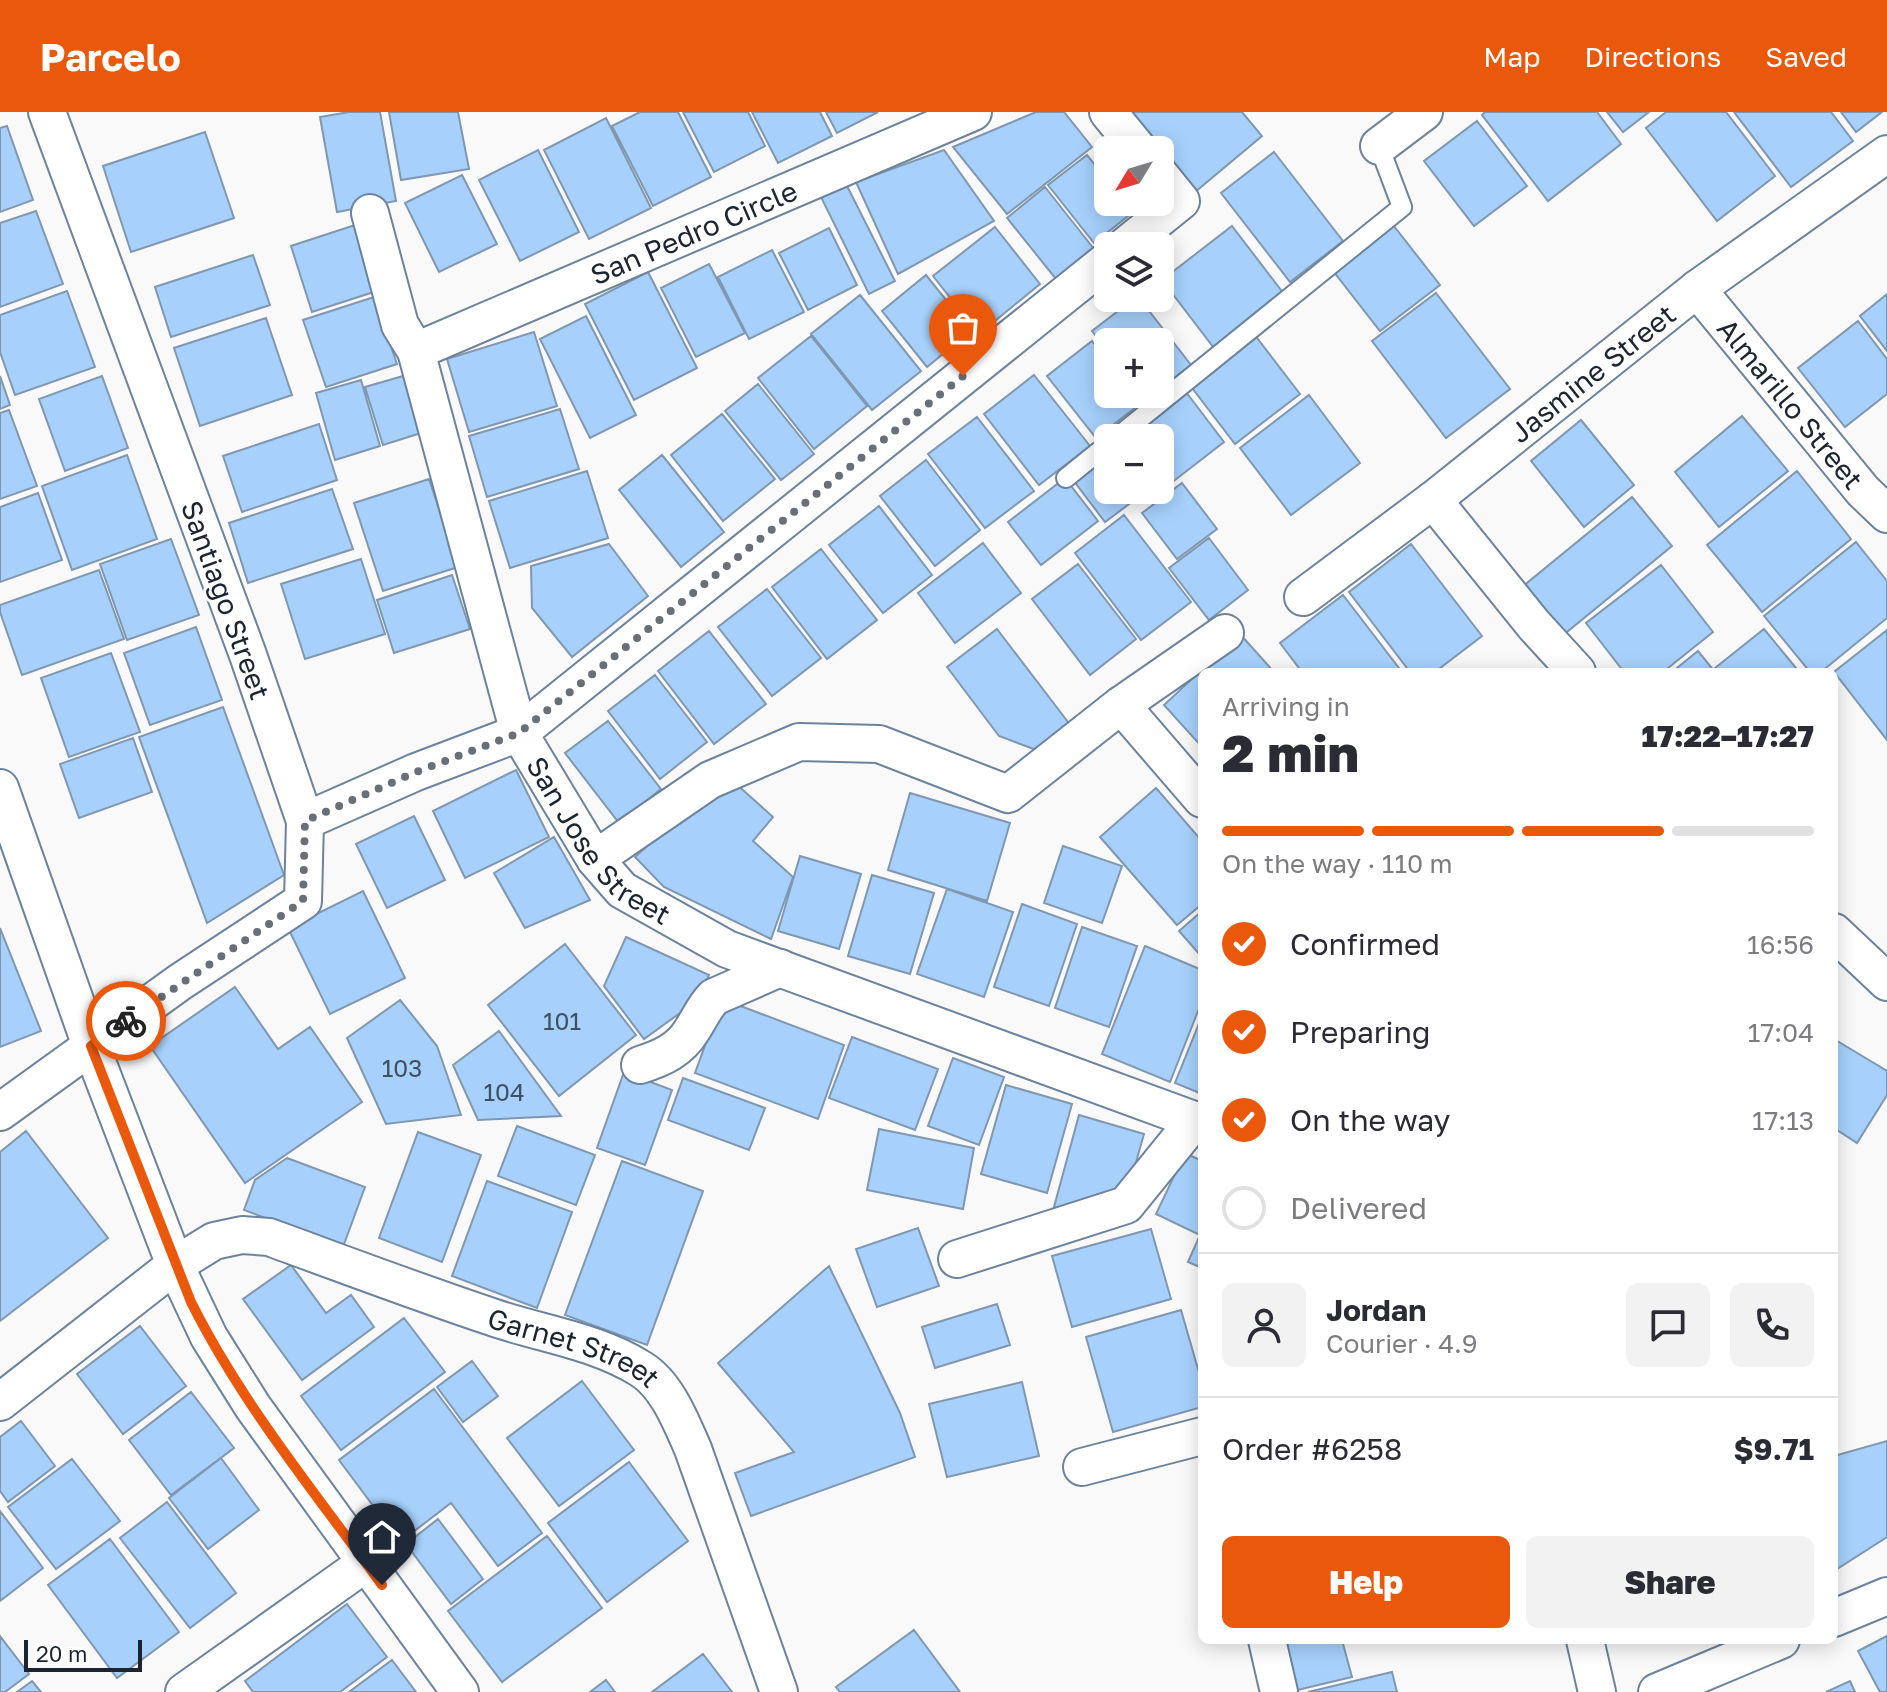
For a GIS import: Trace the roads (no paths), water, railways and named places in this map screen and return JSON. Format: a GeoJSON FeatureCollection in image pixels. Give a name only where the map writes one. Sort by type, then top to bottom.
{"type":"FeatureCollection","features":[{"type":"Feature","properties":{"kind":"street","name":"Santiago Street"},"geometry":{"type":"LineString","coordinates":[[47,112],[248,655],[305,821],[303,901],[91,1046]]}},
{"type":"Feature","properties":{"kind":"street","name":"San Pedro Circle"},"geometry":{"type":"LineString","coordinates":[[416,351],[973,112]]}},
{"type":"Feature","properties":{"kind":"street"},"geometry":{"type":"LineString","coordinates":[[1108,112],[1128,136]]}},
{"type":"Feature","properties":{"kind":"street"},"geometry":{"type":"LineString","coordinates":[[1379,146],[1424,112]]}},
{"type":"Feature","properties":{"kind":"street","name":"Jasmine Street"},"geometry":{"type":"LineString","coordinates":[[1303,597],[1433,500],[1697,289],[1887,154]]}},
{"type":"Feature","properties":{"kind":"street"},"geometry":{"type":"LineString","coordinates":[[1174,192],[1181,201],[1174,207]]}},
{"type":"Feature","properties":{"kind":"street","name":"San Jose Street"},"geometry":{"type":"LineString","coordinates":[[370,213],[400,325],[416,351],[519,733],[595,859],[622,890],[727,949],[1198,1121]]}},
{"type":"Feature","properties":{"kind":"street"},"geometry":{"type":"LineString","coordinates":[[1142,232],[1162,216]]}},
{"type":"Feature","properties":{"kind":"street"},"geometry":{"type":"LineString","coordinates":[[305,821],[416,772],[519,733],[1094,271]]}},
{"type":"Feature","properties":{"kind":"street","name":"Almarillo Street"},"geometry":{"type":"LineString","coordinates":[[1697,289],[1863,491],[1887,514]]}},
{"type":"Feature","properties":{"kind":"street"},"geometry":{"type":"LineString","coordinates":[[1433,500],[1534,625],[1573,668]]}},
{"type":"Feature","properties":{"kind":"street"},"geometry":{"type":"LineString","coordinates":[[595,859],[710,780],[799,742],[879,744],[1008,794],[1121,705],[1225,633]]}},
{"type":"Feature","properties":{"kind":"street"},"geometry":{"type":"LineString","coordinates":[[1121,705],[1198,794]]}},
{"type":"Feature","properties":{"kind":"street"},"geometry":{"type":"LineString","coordinates":[[0,788],[91,1046],[175,1265],[209,1337],[238,1384],[460,1692]]}},
{"type":"Feature","properties":{"kind":"street"},"geometry":{"type":"LineString","coordinates":[[1838,936],[1887,982]]}},
{"type":"Feature","properties":{"kind":"street"},"geometry":{"type":"LineString","coordinates":[[640,1065],[665,1056],[680,1046],[714,997],[780,968]]}},
{"type":"Feature","properties":{"kind":"street"},"geometry":{"type":"LineString","coordinates":[[0,1112],[91,1046]]}},
{"type":"Feature","properties":{"kind":"street"},"geometry":{"type":"LineString","coordinates":[[957,1259],[1126,1205],[1198,1122]]}},
{"type":"Feature","properties":{"kind":"street","name":"Garnet Street"},"geometry":{"type":"LineString","coordinates":[[0,1402],[175,1265],[214,1241],[242,1235],[269,1237],[493,1318],[604,1351],[643,1370],[663,1391],[693,1449],[779,1692]]}},
{"type":"Feature","properties":{"kind":"street"},"geometry":{"type":"LineString","coordinates":[[1082,1467],[1198,1437]]}},
{"type":"Feature","properties":{"kind":"street"},"geometry":{"type":"LineString","coordinates":[[184,1692],[366,1563]]}},
{"type":"Feature","properties":{"kind":"street"},"geometry":{"type":"LineString","coordinates":[[1838,1616],[1887,1596]]}},
{"type":"Feature","properties":{"kind":"street"},"geometry":{"type":"LineString","coordinates":[[1268,1644],[1279,1692]]}},
{"type":"Feature","properties":{"kind":"street"},"geometry":{"type":"LineString","coordinates":[[1586,1644],[1597,1692]]}},
{"type":"Feature","properties":{"kind":"street"},"geometry":{"type":"LineString","coordinates":[[1657,1692],[1771,1644]]}},
{"type":"Feature","properties":{"kind":"lane"},"geometry":{"type":"LineString","coordinates":[[1133,424],[1402,207],[1379,146]]}},
{"type":"Feature","properties":{"kind":"lane"},"geometry":{"type":"LineString","coordinates":[[1066,478],[1094,455]]}}]}
